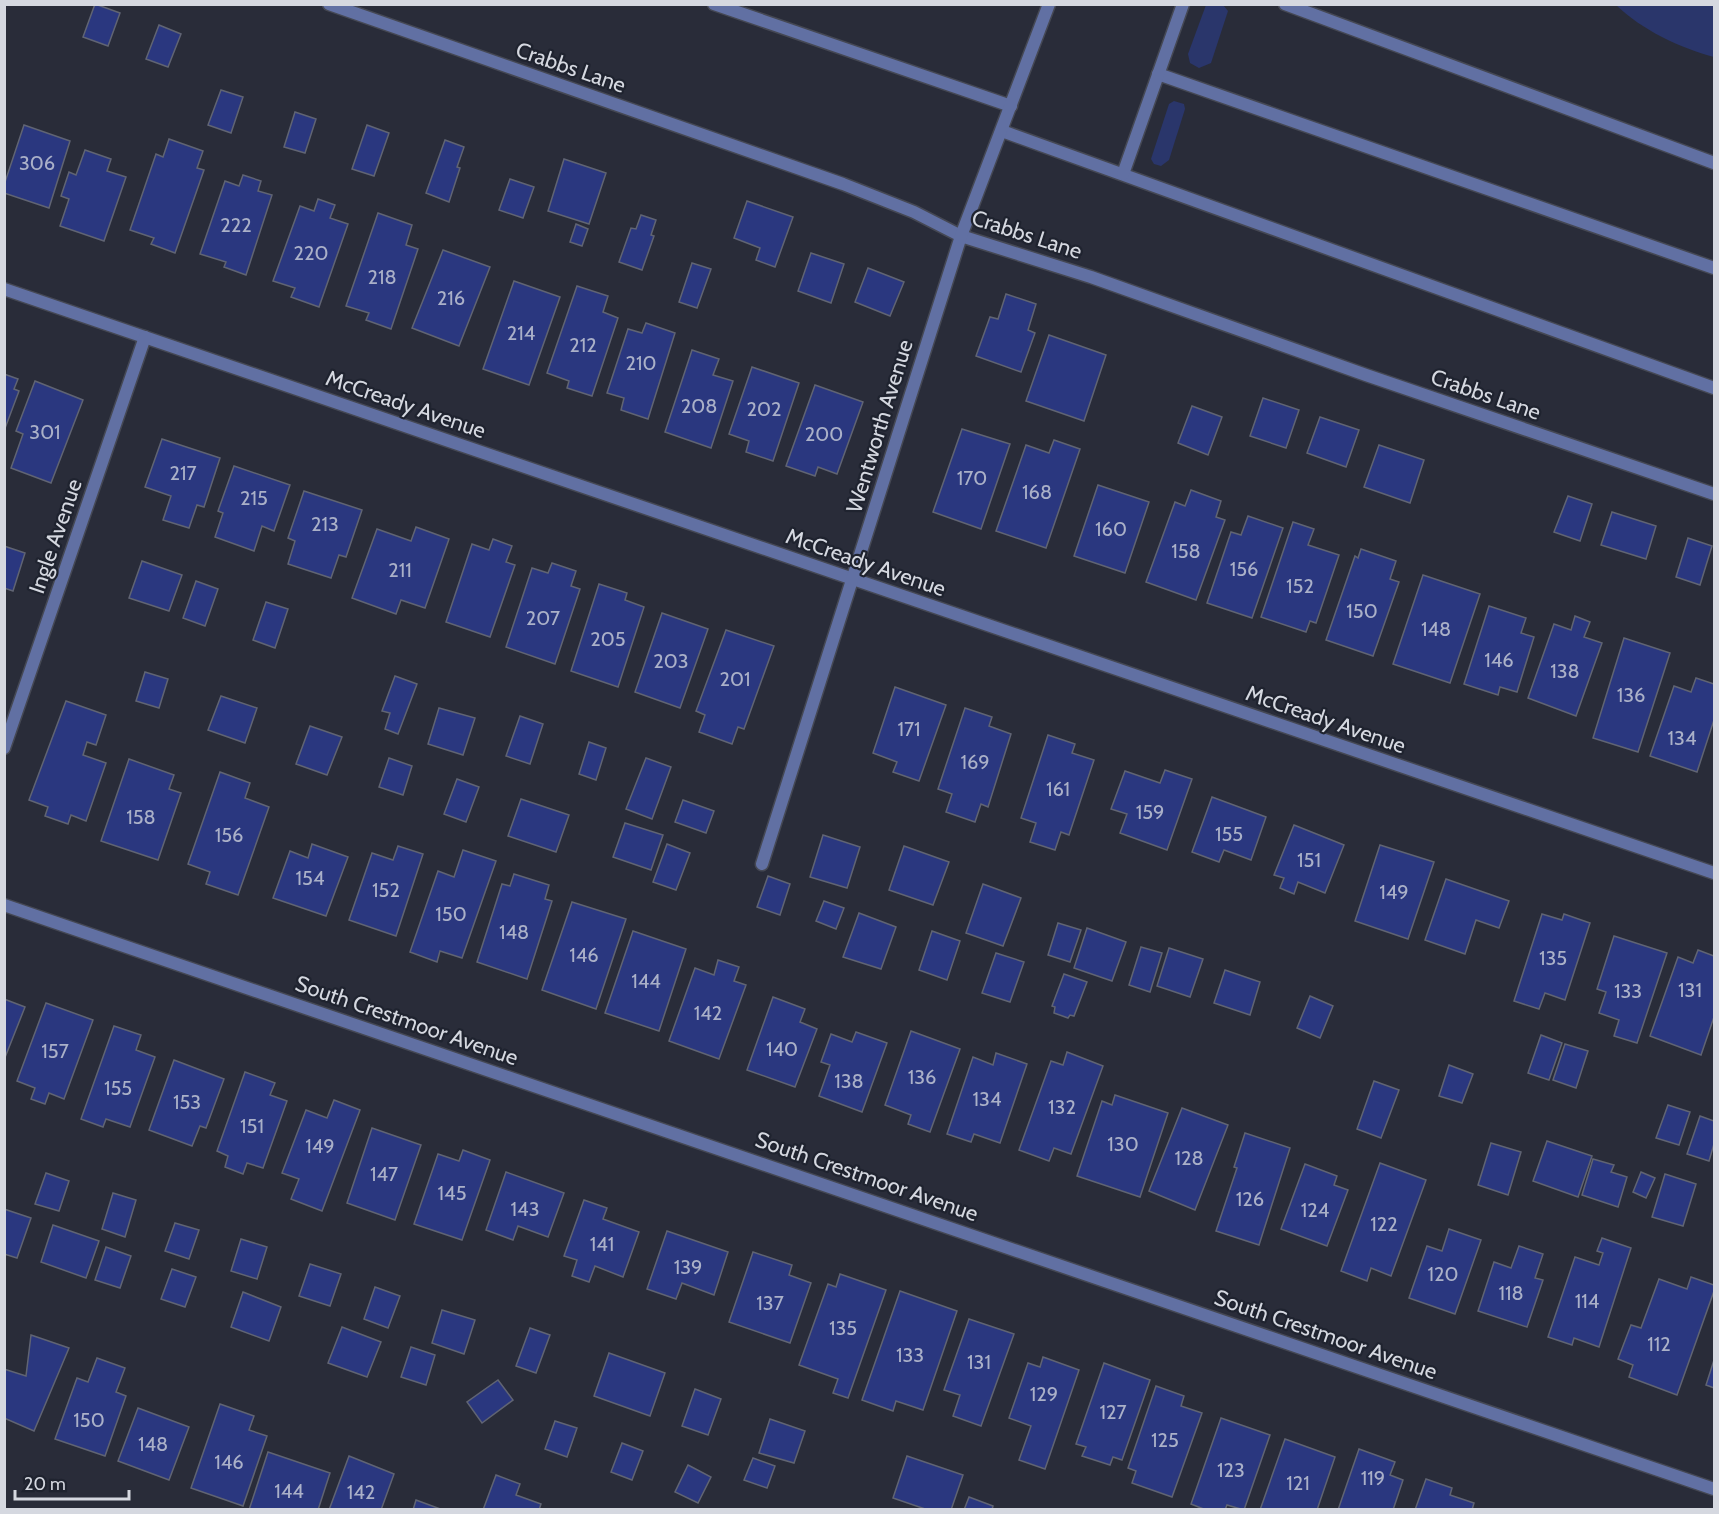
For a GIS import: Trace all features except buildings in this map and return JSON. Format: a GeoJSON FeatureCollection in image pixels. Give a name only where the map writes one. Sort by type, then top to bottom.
{"type":"FeatureCollection","features":[{"type":"Feature","properties":{"kind":"street","name":"Crabbs Lane"},"geometry":{"type":"LineString","coordinates":[[329,4],[843,184],[914,212],[961,236],[1091,277],[1366,375],[1714,494]]}},
{"type":"Feature","properties":{"kind":"street"},"geometry":{"type":"LineString","coordinates":[[714,4],[1011,106]]}},
{"type":"Feature","properties":{"kind":"street","name":"Wentworth Avenue"},"geometry":{"type":"LineString","coordinates":[[762,864],[961,236],[1049,4]]}},
{"type":"Feature","properties":{"kind":"street"},"geometry":{"type":"LineString","coordinates":[[1123,174],[1183,4]]}},
{"type":"Feature","properties":{"kind":"street"},"geometry":{"type":"LineString","coordinates":[[1285,4],[1714,163]]}},
{"type":"Feature","properties":{"kind":"street"},"geometry":{"type":"LineString","coordinates":[[1158,74],[1714,268]]}},
{"type":"Feature","properties":{"kind":"street"},"geometry":{"type":"LineString","coordinates":[[1002,131],[1714,388]]}},
{"type":"Feature","properties":{"kind":"street","name":"McCready Avenue"},"geometry":{"type":"LineString","coordinates":[[4,289],[1714,873]]}},
{"type":"Feature","properties":{"kind":"street","name":"Ingle Avenue"},"geometry":{"type":"LineString","coordinates":[[4,748],[145,337]]}},
{"type":"Feature","properties":{"kind":"street","name":"South Crestmoor Avenue"},"geometry":{"type":"LineString","coordinates":[[4,905],[1714,1490]]}},
{"type":"Feature","properties":{"kind":"shaded area"},"geometry":{"type":"Polygon","coordinates":[[[1206,5],[1223,5],[1228,11],[1211,63],[1199,68],[1190,63],[1188,54],[1206,5]]]}},
{"type":"Feature","properties":{"kind":"shaded area"},"geometry":{"type":"Polygon","coordinates":[[[1616,5],[1714,5],[1714,57],[1688,49],[1662,37],[1616,5]]]}},
{"type":"Feature","properties":{"kind":"shaded area"},"geometry":{"type":"Polygon","coordinates":[[[1174,101],[1184,104],[1185,109],[1169,160],[1161,166],[1154,164],[1151,159],[1169,104],[1174,101]]]}}]}
